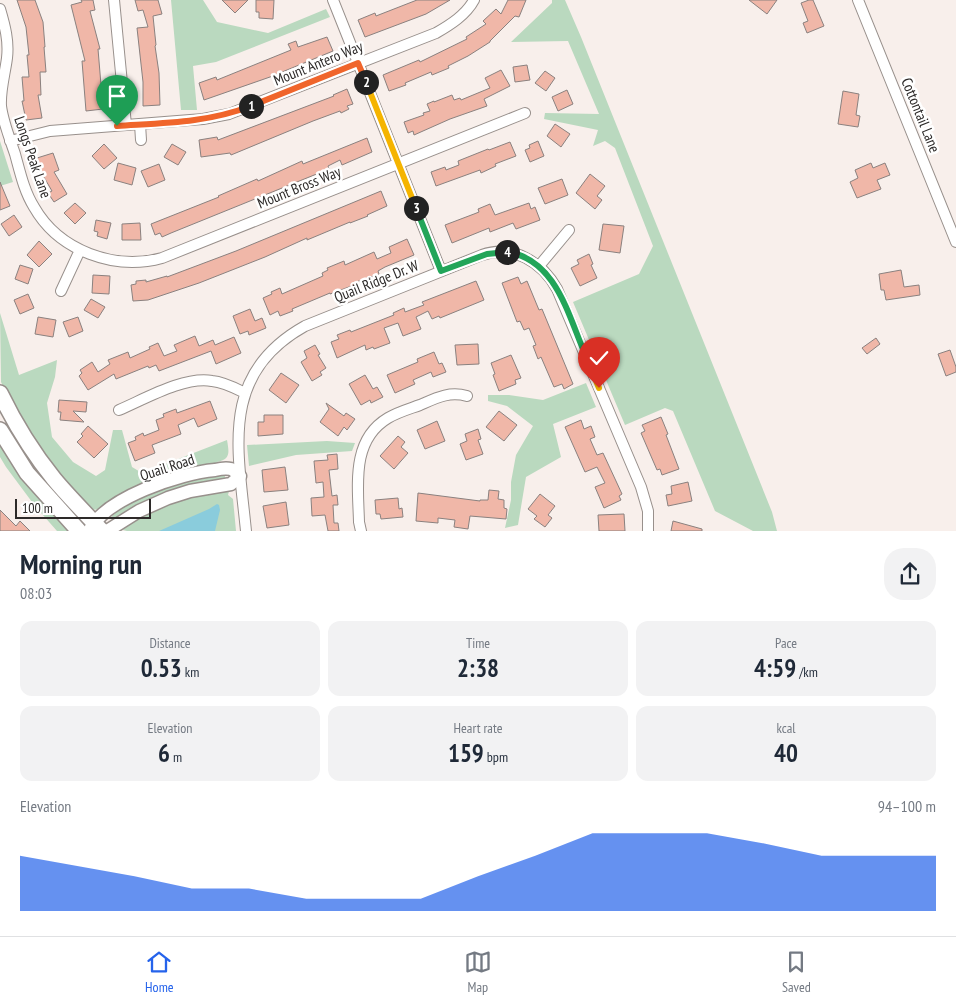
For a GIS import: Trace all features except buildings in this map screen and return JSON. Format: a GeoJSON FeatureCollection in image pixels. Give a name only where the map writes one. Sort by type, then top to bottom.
{"type":"FeatureCollection","features":[{"type":"Feature","properties":{"kind":"main road"},"geometry":{"type":"LineString","coordinates":[[0,393],[32,450],[95,528]]}},
{"type":"Feature","properties":{"kind":"main road"},"geometry":{"type":"LineString","coordinates":[[0,430],[27,473],[80,531]]}},
{"type":"Feature","properties":{"kind":"street"},"geometry":{"type":"LineString","coordinates":[[114,0],[126,125]]}},
{"type":"Feature","properties":{"kind":"street"},"geometry":{"type":"LineString","coordinates":[[333,0],[441,271]]}},
{"type":"Feature","properties":{"kind":"street","name":"Mount Antero Way"},"geometry":{"type":"LineString","coordinates":[[10,141],[50,131],[203,119],[229,114],[442,29],[467,10],[474,0]]}},
{"type":"Feature","properties":{"kind":"street","name":"Cottontail Lane"},"geometry":{"type":"LineString","coordinates":[[858,0],[956,242]]}},
{"type":"Feature","properties":{"kind":"street","name":"Longs Peak Lane"},"geometry":{"type":"LineString","coordinates":[[0,10],[8,43],[7,61],[1,88],[1,104],[10,141],[27,193],[35,209],[53,231],[80,250]]}},
{"type":"Feature","properties":{"kind":"street","name":"Mount Bross Way"},"geometry":{"type":"LineString","coordinates":[[80,250],[116,261],[138,262],[162,258],[525,113]]}},
{"type":"Feature","properties":{"kind":"street"},"geometry":{"type":"LineString","coordinates":[[140,124],[141,140]]}},
{"type":"Feature","properties":{"kind":"street"},"geometry":{"type":"LineString","coordinates":[[539,266],[569,230]]}},
{"type":"Feature","properties":{"kind":"street"},"geometry":{"type":"LineString","coordinates":[[61,291],[80,250]]}},
{"type":"Feature","properties":{"kind":"street","name":"Quail Ridge Dr. W"},"geometry":{"type":"LineString","coordinates":[[246,531],[237,435],[241,409],[245,393],[255,373],[280,342],[305,326],[482,255],[497,252],[521,255],[539,266],[557,289],[641,487],[648,511],[648,531]]}},
{"type":"Feature","properties":{"kind":"street"},"geometry":{"type":"LineString","coordinates":[[119,410],[176,386],[197,380],[223,383],[245,393]]}},
{"type":"Feature","properties":{"kind":"street"},"geometry":{"type":"LineString","coordinates":[[361,531],[359,522],[359,464],[362,448],[373,430],[389,417],[447,394],[467,396]]}},
{"type":"Feature","properties":{"kind":"street","name":"Quail Road"},"geometry":{"type":"LineString","coordinates":[[95,528],[130,497],[181,476],[231,469],[240,476],[231,484],[190,490],[168,498],[139,511],[108,531]]}},
{"type":"Feature","properties":{"kind":"green space"},"geometry":{"type":"Polygon","coordinates":[[[171,0],[203,0],[217,22],[268,33],[326,9],[330,17],[216,62],[193,66],[197,110],[181,110],[171,0]]]}},
{"type":"Feature","properties":{"kind":"green space"},"geometry":{"type":"Polygon","coordinates":[[[552,0],[565,0],[581,37],[772,512],[777,531],[753,531],[715,511],[673,411],[665,408],[625,425],[573,302],[639,274],[653,246],[615,148],[605,141],[593,146],[598,130],[544,119],[545,113],[599,114],[568,41],[511,42],[552,3],[552,0]]]}},
{"type":"Feature","properties":{"kind":"green space"},"geometry":{"type":"Polygon","coordinates":[[[0,141],[13,182],[0,186],[0,141]]]}},
{"type":"Feature","properties":{"kind":"green space"},"geometry":{"type":"Polygon","coordinates":[[[0,313],[19,375],[57,360],[55,377],[47,403],[52,437],[73,462],[96,476],[105,470],[113,430],[122,430],[132,467],[142,473],[227,440],[227,457],[215,464],[102,509],[91,510],[51,466],[15,410],[1,382],[0,313]]]}},
{"type":"Feature","properties":{"kind":"green space"},"geometry":{"type":"Polygon","coordinates":[[[586,383],[596,407],[553,424],[561,457],[526,477],[518,525],[505,528],[511,500],[511,482],[516,455],[533,426],[507,406],[488,401],[488,395],[509,395],[543,400],[586,383]]]}},
{"type":"Feature","properties":{"kind":"green space"},"geometry":{"type":"Polygon","coordinates":[[[0,441],[71,531],[57,531],[35,506],[0,457],[0,441]]]}},
{"type":"Feature","properties":{"kind":"green space"},"geometry":{"type":"Polygon","coordinates":[[[327,441],[355,443],[352,451],[296,455],[249,466],[247,445],[327,441]]]}},
{"type":"Feature","properties":{"kind":"green space"},"geometry":{"type":"Polygon","coordinates":[[[224,474],[226,479],[112,521],[111,518],[117,511],[150,493],[197,477],[224,474]]]}},
{"type":"Feature","properties":{"kind":"green space"},"geometry":{"type":"Polygon","coordinates":[[[229,491],[228,495],[233,499],[236,531],[123,530],[143,515],[190,495],[229,491]]]}},
{"type":"Feature","properties":{"kind":"water"},"geometry":{"type":"Polygon","coordinates":[[[217,504],[220,510],[215,531],[159,531],[209,509],[217,504]]]}},
{"type":"Feature","properties":{"kind":"route"},"geometry":{"type":"LineString","coordinates":[[117,126],[216,118],[358,63],[441,271],[492,252],[521,255],[539,266],[552,280],[557,289],[599,388]]}}]}
